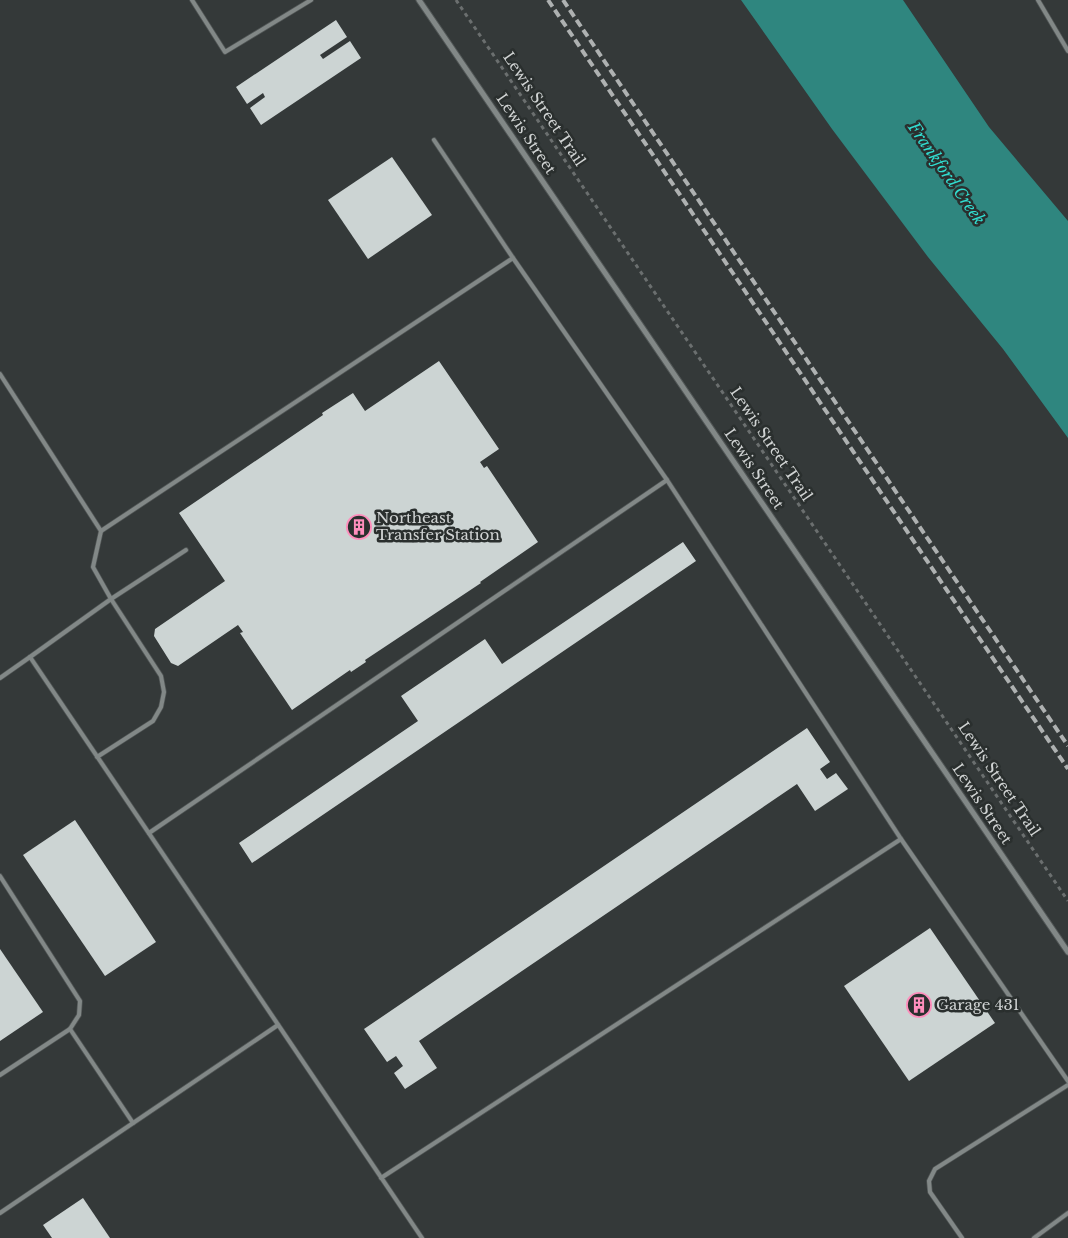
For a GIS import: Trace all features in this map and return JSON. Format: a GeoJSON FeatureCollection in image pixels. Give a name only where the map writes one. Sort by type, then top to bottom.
{"type":"FeatureCollection","features":[{"type":"Feature","properties":{"kind":"street","name":"Lewis Street"},"geometry":{"type":"LineString","coordinates":[[419,0],[1068,952]]}},
{"type":"Feature","properties":{"kind":"lane"},"geometry":{"type":"LineString","coordinates":[[192,0],[225,52],[311,0]]}},
{"type":"Feature","properties":{"kind":"lane"},"geometry":{"type":"LineString","coordinates":[[1038,0],[1068,51]]}},
{"type":"Feature","properties":{"kind":"lane"},"geometry":{"type":"LineString","coordinates":[[434,140],[513,258],[667,480],[901,839],[1068,1081]]}},
{"type":"Feature","properties":{"kind":"lane"},"geometry":{"type":"LineString","coordinates":[[97,757],[153,721],[161,708],[164,692],[161,676],[111,599],[93,567],[102,531],[513,258]]}},
{"type":"Feature","properties":{"kind":"lane"},"geometry":{"type":"LineString","coordinates":[[0,374],[102,531]]}},
{"type":"Feature","properties":{"kind":"lane"},"geometry":{"type":"LineString","coordinates":[[148,833],[667,480]]}},
{"type":"Feature","properties":{"kind":"lane"},"geometry":{"type":"LineString","coordinates":[[0,678],[111,599],[186,550]]}},
{"type":"Feature","properties":{"kind":"lane"},"geometry":{"type":"LineString","coordinates":[[30,657],[422,1238]]}},
{"type":"Feature","properties":{"kind":"lane"},"geometry":{"type":"LineString","coordinates":[[381,1178],[901,839]]}},
{"type":"Feature","properties":{"kind":"lane"},"geometry":{"type":"LineString","coordinates":[[0,876],[80,1001],[79,1015],[70,1029],[0,1075]]}},
{"type":"Feature","properties":{"kind":"lane"},"geometry":{"type":"LineString","coordinates":[[0,1213],[278,1025]]}},
{"type":"Feature","properties":{"kind":"lane"},"geometry":{"type":"LineString","coordinates":[[70,1029],[133,1123]]}},
{"type":"Feature","properties":{"kind":"lane"},"geometry":{"type":"LineString","coordinates":[[962,1238],[930,1192],[929,1181],[935,1169],[1068,1085]]}},
{"type":"Feature","properties":{"kind":"lane"},"geometry":{"type":"LineString","coordinates":[[1034,1238],[1068,1213]]}},
{"type":"Feature","properties":{"kind":"path","name":"Lewis Street Trail"},"geometry":{"type":"LineString","coordinates":[[456,0],[1068,901]]}},
{"type":"Feature","properties":{"kind":"water","name":"Frankford Creek"},"geometry":{"type":"Polygon","coordinates":[[[741,0],[903,0],[989,127],[1068,221],[1068,438],[1003,349],[928,257],[832,129],[741,0]]]}},
{"type":"Feature","properties":{"kind":"building"},"geometry":{"type":"Polygon","coordinates":[[[336,20],[347,37],[320,55],[323,59],[350,41],[361,58],[261,125],[250,108],[265,97],[263,93],[247,104],[236,87],[336,20]]]}},
{"type":"Feature","properties":{"kind":"building"},"geometry":{"type":"Polygon","coordinates":[[[392,157],[432,215],[368,259],[328,200],[392,157]]]}},
{"type":"Feature","properties":{"kind":"building","name":"Northeast Transfer Station"},"geometry":{"type":"Polygon","coordinates":[[[439,361],[499,449],[480,462],[484,468],[487,466],[538,542],[481,583],[365,660],[366,662],[351,672],[350,670],[292,710],[240,633],[243,632],[238,625],[178,666],[171,663],[154,636],[155,629],[225,581],[179,513],[353,393],[365,411],[439,361]]]}},
{"type":"Feature","properties":{"kind":"building"},"geometry":{"type":"Polygon","coordinates":[[[683,542],[696,561],[252,863],[239,843],[418,721],[401,696],[485,639],[502,664],[683,542]]]}},
{"type":"Feature","properties":{"kind":"building"},"geometry":{"type":"Polygon","coordinates":[[[807,728],[830,762],[820,769],[827,779],[836,773],[848,789],[815,811],[797,784],[419,1041],[437,1068],[405,1089],[394,1073],[403,1066],[396,1056],[387,1062],[364,1029],[807,728]]]}},
{"type":"Feature","properties":{"kind":"building"},"geometry":{"type":"Polygon","coordinates":[[[75,820],[156,942],[105,976],[23,855],[75,820]]]}},
{"type":"Feature","properties":{"kind":"building","name":"Garage 431"},"geometry":{"type":"Polygon","coordinates":[[[930,928],[995,1023],[909,1081],[844,986],[930,928]]]}},
{"type":"Feature","properties":{"kind":"building"},"geometry":{"type":"Polygon","coordinates":[[[0,949],[43,1012],[0,1041],[0,949]]]}},
{"type":"Feature","properties":{"kind":"building"},"geometry":{"type":"Polygon","coordinates":[[[83,1198],[110,1238],[52,1238],[43,1225],[83,1198]]]}},
{"type":"Feature","properties":{"kind":"railway"},"geometry":{"type":"LineString","coordinates":[[548,0],[1068,769]]}},
{"type":"Feature","properties":{"kind":"railway"},"geometry":{"type":"LineString","coordinates":[[563,0],[1068,746]]}},
{"type":"Feature","properties":{"kind":"place","name":"Northeast Transfer Station"},"geometry":{"type":"Point","coordinates":[359,527]}},
{"type":"Feature","properties":{"kind":"place","name":"Garage 431"},"geometry":{"type":"Point","coordinates":[919,1005]}}]}
